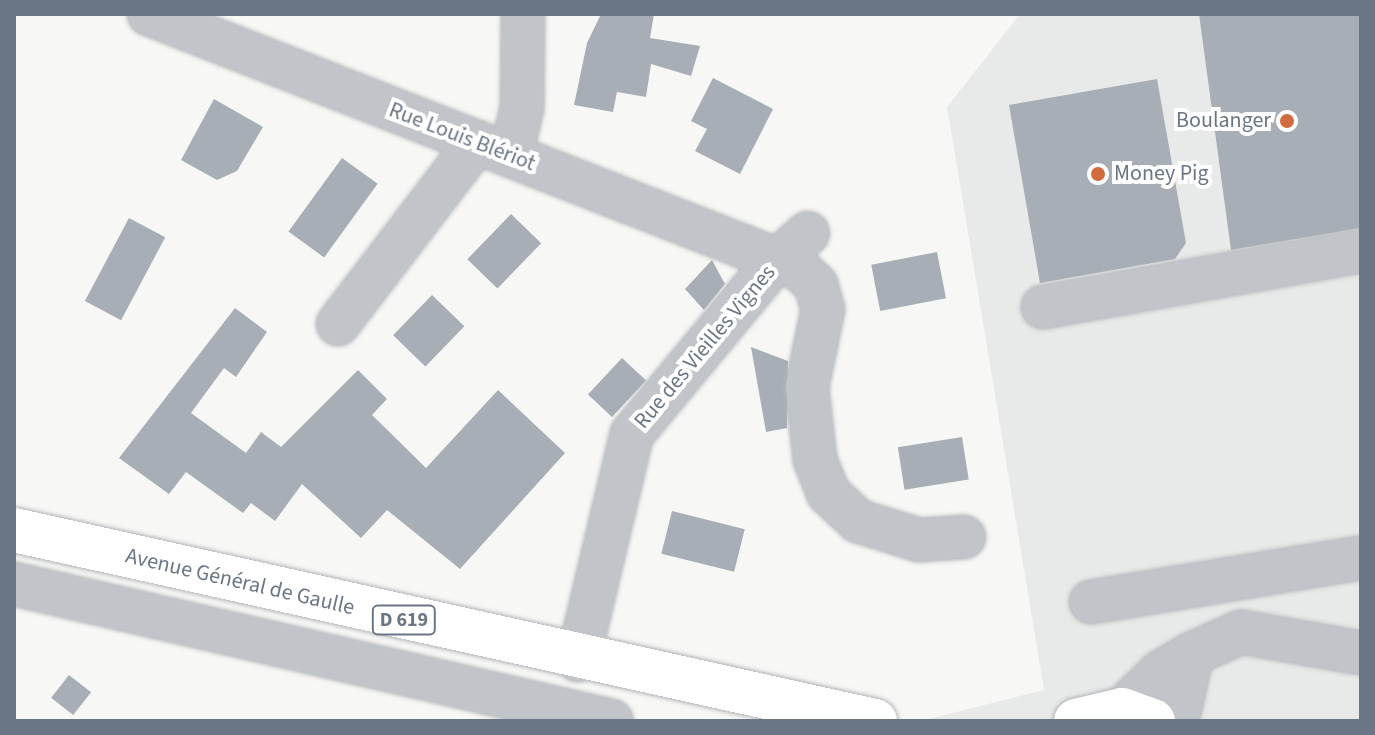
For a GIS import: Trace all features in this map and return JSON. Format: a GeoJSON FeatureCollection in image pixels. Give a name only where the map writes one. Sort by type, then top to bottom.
{"type":"FeatureCollection","features":[{"type":"Feature","properties":{"kind":"main road","name":"Avenue Général de Gaulle"},"geometry":{"type":"LineString","coordinates":[[14,530],[578,660],[791,714],[837,721]]}},
{"type":"Feature","properties":{"kind":"main road","name":"Avenue Général de Gaulle"},"geometry":{"type":"LineString","coordinates":[[791,714],[875,721]]}},
{"type":"Feature","properties":{"kind":"main road"},"geometry":{"type":"LineString","coordinates":[[1076,721],[1138,715]]}},
{"type":"Feature","properties":{"kind":"street","name":"Rue Louis Blériot"},"geometry":{"type":"LineString","coordinates":[[149,14],[774,263],[798,268],[816,285],[823,309],[807,387],[815,460],[828,493],[858,521],[919,540],[964,537]]}},
{"type":"Feature","properties":{"kind":"street"},"geometry":{"type":"LineString","coordinates":[[338,324],[494,149],[522,108],[523,14]]}},
{"type":"Feature","properties":{"kind":"street","name":"Rue des Vieilles Vignes"},"geometry":{"type":"LineString","coordinates":[[578,660],[632,434],[774,263],[808,233]]}},
{"type":"Feature","properties":{"kind":"street"},"geometry":{"type":"LineString","coordinates":[[1043,307],[1361,251]]}},
{"type":"Feature","properties":{"kind":"street"},"geometry":{"type":"LineString","coordinates":[[1091,602],[1361,558]]}},
{"type":"Feature","properties":{"kind":"street"},"geometry":{"type":"LineString","coordinates":[[14,584],[533,713],[611,721]]}},
{"type":"Feature","properties":{"kind":"street"},"geometry":{"type":"LineString","coordinates":[[1138,715],[1161,672],[1241,632],[1361,653]]}},
{"type":"Feature","properties":{"kind":"street"},"geometry":{"type":"LineString","coordinates":[[1177,721],[1192,654]]}},
{"type":"Feature","properties":{"kind":"shaded area"},"geometry":{"type":"Polygon","coordinates":[[[1020,14],[1361,14],[1361,721],[921,721],[1044,690],[947,107],[1020,14]]]}},
{"type":"Feature","properties":{"kind":"building"},"geometry":{"type":"Polygon","coordinates":[[[601,14],[654,14],[650,38],[700,46],[691,76],[651,64],[646,97],[617,92],[613,112],[574,105],[587,43],[601,14]]]}},
{"type":"Feature","properties":{"kind":"building","name":"Boulanger"},"geometry":{"type":"Polygon","coordinates":[[[1199,14],[1361,14],[1361,228],[1231,250],[1199,14]]]}},
{"type":"Feature","properties":{"kind":"building"},"geometry":{"type":"Polygon","coordinates":[[[713,78],[773,109],[740,174],[695,151],[707,129],[691,121],[713,78]]]}},
{"type":"Feature","properties":{"kind":"building","name":"Money Pig"},"geometry":{"type":"Polygon","coordinates":[[[1157,79],[1186,243],[1175,259],[1040,283],[1009,105],[1157,79]]]}},
{"type":"Feature","properties":{"kind":"building"},"geometry":{"type":"Polygon","coordinates":[[[214,99],[263,127],[237,171],[217,180],[181,160],[214,99]]]}},
{"type":"Feature","properties":{"kind":"building"},"geometry":{"type":"Polygon","coordinates":[[[342,158],[378,184],[324,257],[289,232],[342,158]]]}},
{"type":"Feature","properties":{"kind":"building"},"geometry":{"type":"Polygon","coordinates":[[[511,214],[541,243],[497,288],[467,259],[511,214]]]}},
{"type":"Feature","properties":{"kind":"building"},"geometry":{"type":"Polygon","coordinates":[[[129,218],[165,237],[121,320],[85,301],[129,218]]]}},
{"type":"Feature","properties":{"kind":"building"},"geometry":{"type":"Polygon","coordinates":[[[937,252],[946,298],[880,311],[871,265],[937,252]]]}},
{"type":"Feature","properties":{"kind":"building"},"geometry":{"type":"Polygon","coordinates":[[[712,260],[725,284],[704,310],[685,289],[712,260]]]}},
{"type":"Feature","properties":{"kind":"building"},"geometry":{"type":"Polygon","coordinates":[[[432,295],[464,326],[425,367],[393,335],[432,295]]]}},
{"type":"Feature","properties":{"kind":"building"},"geometry":{"type":"Polygon","coordinates":[[[235,308],[267,332],[236,377],[224,368],[191,413],[246,453],[261,432],[281,447],[358,370],[387,399],[372,415],[426,468],[498,390],[565,453],[460,569],[387,510],[361,538],[302,484],[275,521],[251,503],[243,513],[186,472],[169,494],[119,458],[235,308]]]}},
{"type":"Feature","properties":{"kind":"building"},"geometry":{"type":"Polygon","coordinates":[[[751,347],[788,361],[787,428],[766,432],[751,347]]]}},
{"type":"Feature","properties":{"kind":"building"},"geometry":{"type":"Polygon","coordinates":[[[622,358],[646,381],[612,417],[588,395],[622,358]]]}},
{"type":"Feature","properties":{"kind":"building"},"geometry":{"type":"Polygon","coordinates":[[[962,437],[969,479],[905,490],[898,447],[962,437]]]}},
{"type":"Feature","properties":{"kind":"building"},"geometry":{"type":"Polygon","coordinates":[[[672,511],[745,529],[734,572],[661,554],[672,511]]]}},
{"type":"Feature","properties":{"kind":"building"},"geometry":{"type":"Polygon","coordinates":[[[69,675],[91,692],[73,715],[51,698],[69,675]]]}},
{"type":"Feature","properties":{"kind":"place","name":"Boulanger"},"geometry":{"type":"Point","coordinates":[1287,121]}},
{"type":"Feature","properties":{"kind":"place","name":"Money Pig"},"geometry":{"type":"Point","coordinates":[1098,174]}}]}
